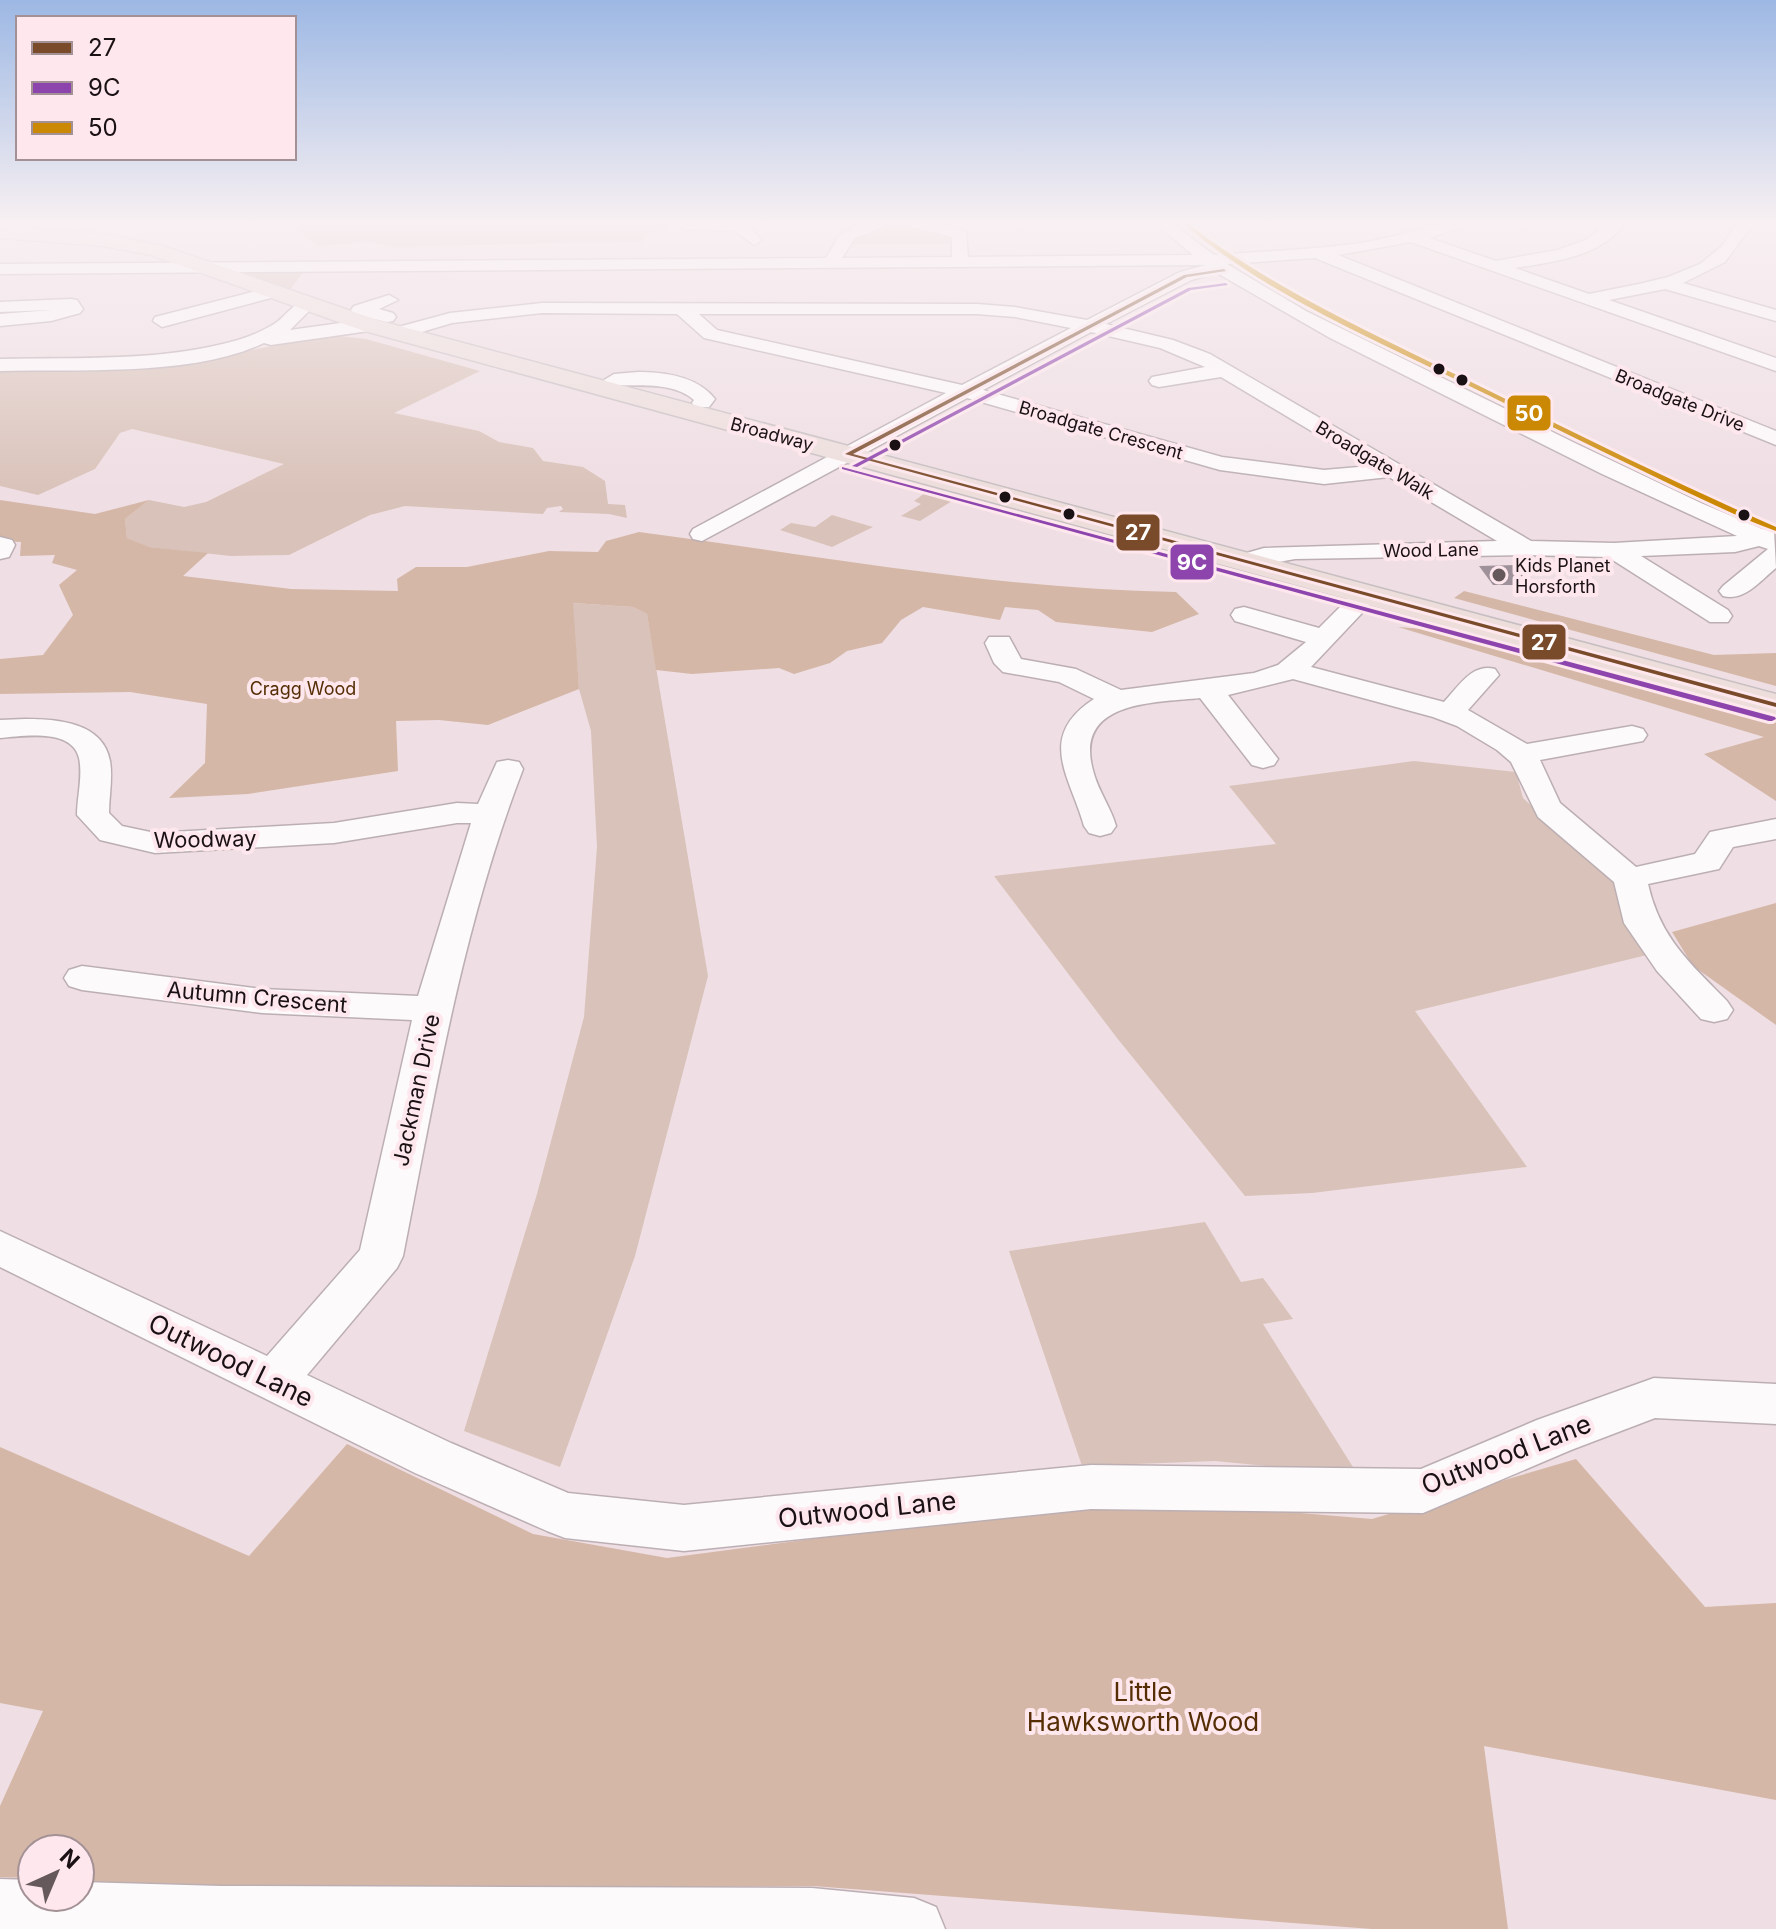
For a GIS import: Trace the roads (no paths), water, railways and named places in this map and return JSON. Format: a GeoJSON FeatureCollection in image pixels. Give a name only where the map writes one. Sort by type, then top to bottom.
{"type":"FeatureCollection","features":[{"type":"Feature","properties":{"kind":"highway","name":"Broadway"},"geometry":{"type":"LineString","coordinates":[[360,314],[848,454],[1776,705]]}},
{"type":"Feature","properties":{"kind":"street"},"geometry":{"type":"LineString","coordinates":[[0,320],[58,314]]}},
{"type":"Feature","properties":{"kind":"street"},"geometry":{"type":"LineString","coordinates":[[162,321],[208,314]]}},
{"type":"Feature","properties":{"kind":"street"},"geometry":{"type":"LineString","coordinates":[[257,342],[287,327],[290,314]]}},
{"type":"Feature","properties":{"kind":"street"},"geometry":{"type":"LineString","coordinates":[[0,365],[189,358],[321,330],[350,314]]}},
{"type":"Feature","properties":{"kind":"street","name":"Broadgate Walk"},"geometry":{"type":"LineString","coordinates":[[408,330],[450,318],[483,314]]}},
{"type":"Feature","properties":{"kind":"street","name":"Broadgate Crescent"},"geometry":{"type":"LineString","coordinates":[[688,314],[711,334],[967,392],[1220,463],[1324,477],[1392,470]]}},
{"type":"Feature","properties":{"kind":"street","name":"Broadgate Walk"},"geometry":{"type":"LineString","coordinates":[[791,314],[920,320],[991,314]]}},
{"type":"Feature","properties":{"kind":"street","name":"Broadgate Walk"},"geometry":{"type":"LineString","coordinates":[[1026,314],[1166,344],[1203,358],[1526,548]]}},
{"type":"Feature","properties":{"kind":"street"},"geometry":{"type":"LineString","coordinates":[[702,534],[1112,314]]}},
{"type":"Feature","properties":{"kind":"street"},"geometry":{"type":"LineString","coordinates":[[1302,314],[1662,496],[1772,542],[1732,591]]}},
{"type":"Feature","properties":{"kind":"street","name":"Broadgate Drive"},"geometry":{"type":"LineString","coordinates":[[1467,314],[1776,439]]}},
{"type":"Feature","properties":{"kind":"street"},"geometry":{"type":"LineString","coordinates":[[1632,314],[1776,365]]}},
{"type":"Feature","properties":{"kind":"street"},"geometry":{"type":"LineString","coordinates":[[1159,381],[1225,370]]}},
{"type":"Feature","properties":{"kind":"street"},"geometry":{"type":"LineString","coordinates":[[614,380],[660,379],[690,386],[705,399],[702,403]]}},
{"type":"Feature","properties":{"kind":"street","name":"Wood Lane"},"geometry":{"type":"LineString","coordinates":[[1245,561],[1264,555],[1295,552],[1526,548],[1614,550],[1772,542]]}},
{"type":"Feature","properties":{"kind":"street"},"geometry":{"type":"LineString","coordinates":[[0,544],[3,545],[0,552]]}},
{"type":"Feature","properties":{"kind":"street"},"geometry":{"type":"LineString","coordinates":[[1614,550],[1719,616]]}},
{"type":"Feature","properties":{"kind":"street"},"geometry":{"type":"LineString","coordinates":[[1107,814],[1085,790],[1076,766],[1080,731],[1102,707],[1118,700],[1269,678],[1292,669],[1366,595]]}},
{"type":"Feature","properties":{"kind":"street"},"geometry":{"type":"LineString","coordinates":[[1244,615],[1323,638]]}},
{"type":"Feature","properties":{"kind":"street"},"geometry":{"type":"LineString","coordinates":[[999,643],[1008,663],[1013,666],[1066,675],[1118,700]]}},
{"type":"Feature","properties":{"kind":"street"},"geometry":{"type":"LineString","coordinates":[[1292,669],[1334,686],[1451,711],[1521,754],[1539,797],[1549,810],[1629,878],[1635,890],[1635,908],[1662,954],[1714,1010]]}},
{"type":"Feature","properties":{"kind":"street"},"geometry":{"type":"LineString","coordinates":[[1451,711],[1485,675]]}},
{"type":"Feature","properties":{"kind":"street"},"geometry":{"type":"LineString","coordinates":[[1208,689],[1263,759]]}},
{"type":"Feature","properties":{"kind":"street","name":"Woodway"},"geometry":{"type":"LineString","coordinates":[[0,729],[62,730],[84,739],[94,757],[93,815],[100,826],[111,833],[155,843],[334,833],[457,813],[490,814]]}},
{"type":"Feature","properties":{"kind":"street"},"geometry":{"type":"LineString","coordinates":[[1521,754],[1632,735]]}},
{"type":"Feature","properties":{"kind":"street","name":"Jackman Drive"},"geometry":{"type":"LineString","coordinates":[[274,1381],[381,1256],[433,1009],[490,814],[508,769]]}},
{"type":"Feature","properties":{"kind":"street"},"geometry":{"type":"LineString","coordinates":[[1629,878],[1707,862],[1722,839],[1776,829]]}},
{"type":"Feature","properties":{"kind":"street","name":"Autumn Crescent"},"geometry":{"type":"LineString","coordinates":[[82,978],[262,1001],[433,1009]]}},
{"type":"Feature","properties":{"kind":"street","name":"Outwood Lane"},"geometry":{"type":"LineString","coordinates":[[0,1248],[433,1458],[565,1515],[684,1528],[1091,1487],[1423,1491],[1554,1435],[1654,1398],[1776,1404]]}},
{"type":"Feature","properties":{"kind":"street"},"geometry":{"type":"LineString","coordinates":[[0,1910],[221,1917],[812,1919],[914,1929]]}},
{"type":"Feature","properties":{"kind":"place","name":"Kids Planet Horsforth"},"geometry":{"type":"Point","coordinates":[1499,575]}},
{"type":"Feature","properties":{"kind":"park label","name":"Cragg Wood"},"geometry":{"type":"Point","coordinates":[303,688]}},
{"type":"Feature","properties":{"kind":"park label","name":"Little Hawksworth Wood"},"geometry":{"type":"Point","coordinates":[1143,1706]}}]}
